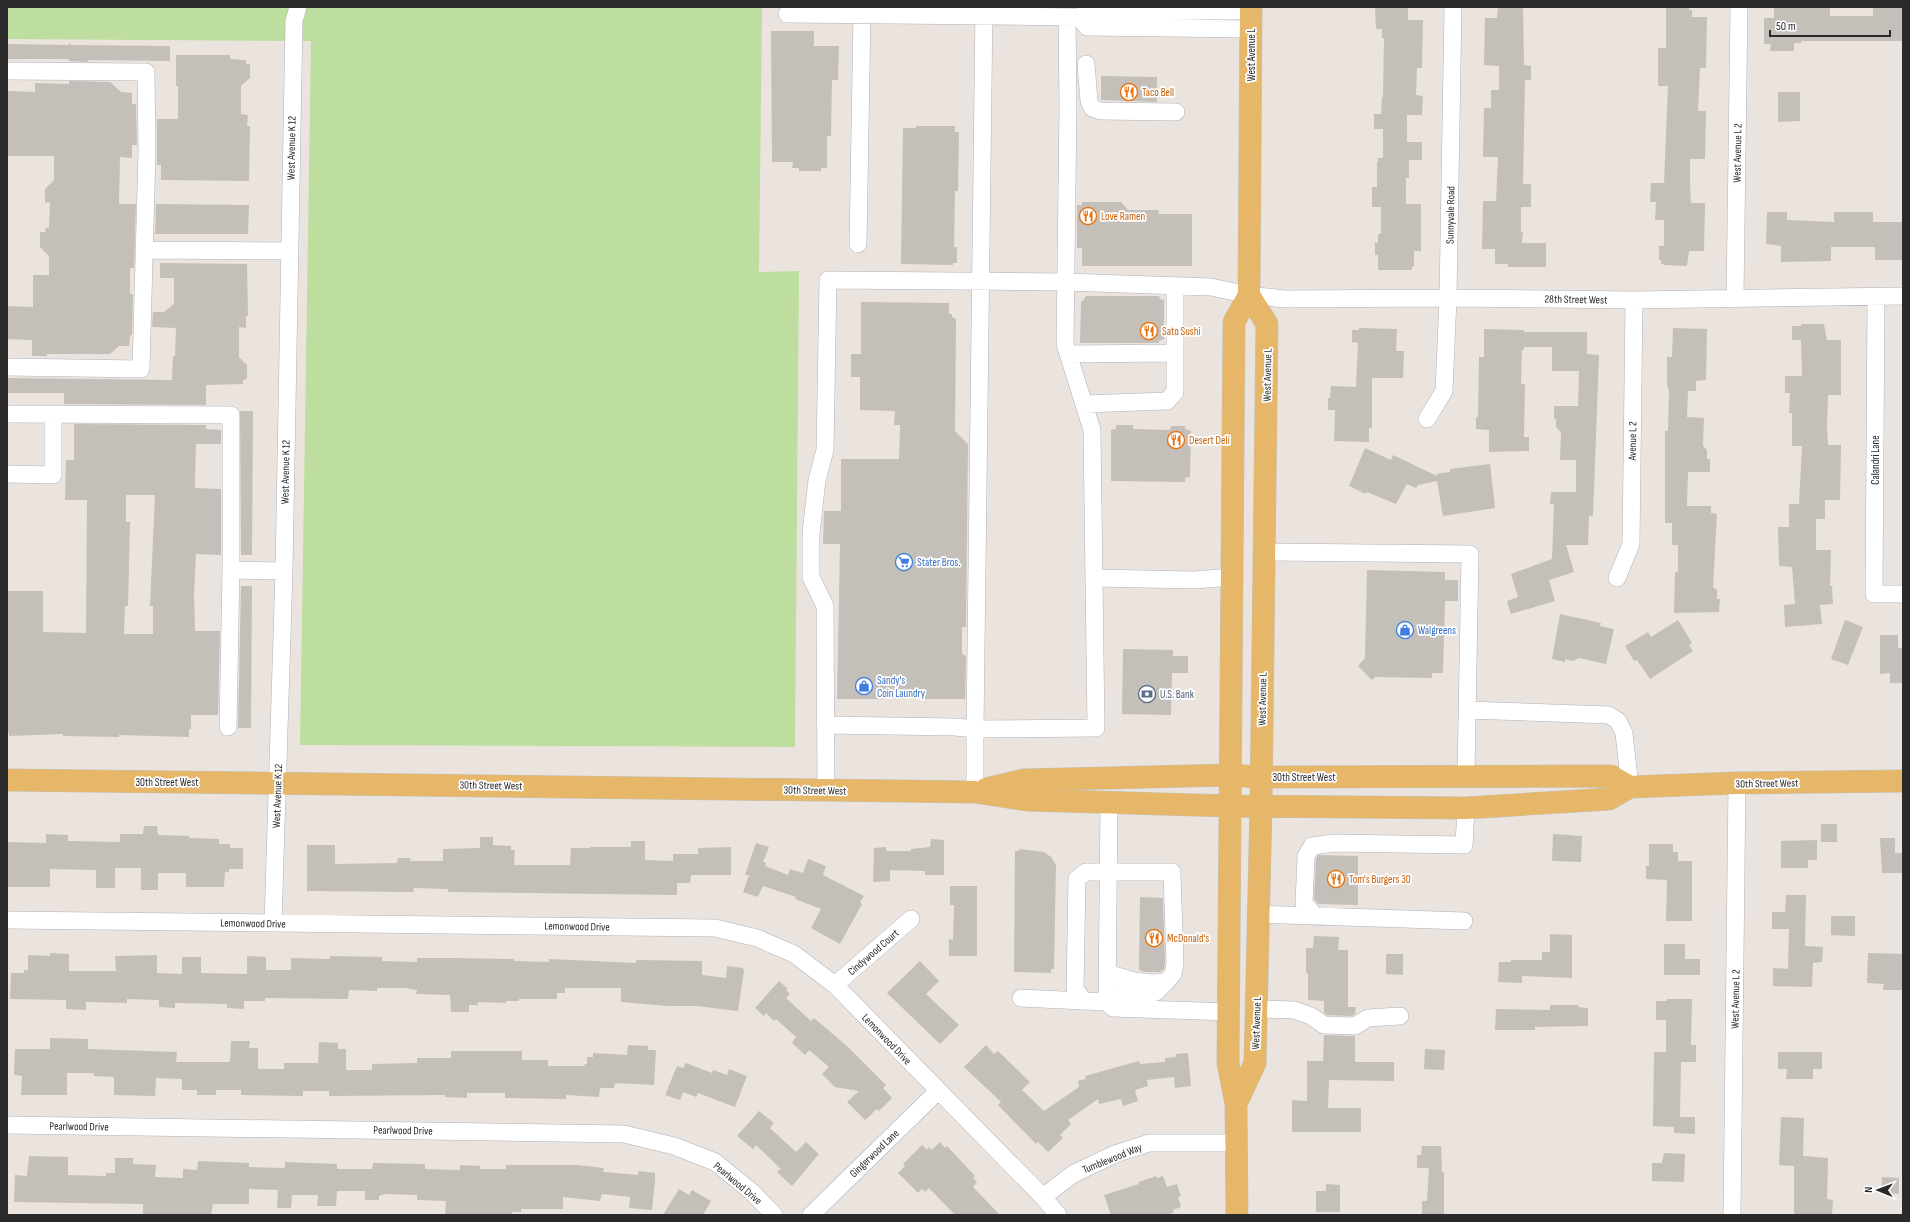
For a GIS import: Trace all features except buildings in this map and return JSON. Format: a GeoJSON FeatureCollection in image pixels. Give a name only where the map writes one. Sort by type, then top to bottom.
{"type":"FeatureCollection","features":[{"type":"Feature","properties":{"kind":"main road","name":"West Avenue L"},"geometry":{"type":"LineString","coordinates":[[1238,1215],[1238,1143],[1236,1104],[1228,1063],[1229,775],[1233,577],[1234,322],[1250,295],[1251,16]]}},
{"type":"Feature","properties":{"kind":"main road","name":"West Avenue L"},"geometry":{"type":"LineString","coordinates":[[1236,1104],[1255,1063],[1261,806],[1267,324],[1250,295]]}},
{"type":"Feature","properties":{"kind":"main road","name":"30th Street West"},"geometry":{"type":"LineString","coordinates":[[975,792],[1024,780],[1229,775],[1261,777],[1611,776],[1630,788]]}},
{"type":"Feature","properties":{"kind":"main road","name":"30th Street West"},"geometry":{"type":"LineString","coordinates":[[7,780],[975,792],[1027,800],[1109,803],[1229,806],[1466,808],[1609,799],[1630,788],[1738,783],[1903,781]]}},
{"type":"Feature","properties":{"kind":"street","name":"Sunnyvale Road"},"geometry":{"type":"LineString","coordinates":[[1427,419],[1444,391],[1448,298],[1453,7]]}},
{"type":"Feature","properties":{"kind":"street","name":"West Avenue L 2"},"geometry":{"type":"LineString","coordinates":[[1735,299],[1739,7]]}},
{"type":"Feature","properties":{"kind":"street"},"geometry":{"type":"LineString","coordinates":[[975,792],[983,11]]}},
{"type":"Feature","properties":{"kind":"street"},"geometry":{"type":"LineString","coordinates":[[787,14],[983,11],[1073,17],[1088,11],[1251,16]]}},
{"type":"Feature","properties":{"kind":"street","name":"West Avenue K 12"},"geometry":{"type":"LineString","coordinates":[[273,923],[284,571],[289,251],[296,14]]}},
{"type":"Feature","properties":{"kind":"street"},"geometry":{"type":"LineString","coordinates":[[858,244],[862,14]]}},
{"type":"Feature","properties":{"kind":"street"},"geometry":{"type":"LineString","coordinates":[[826,790],[825,725],[975,728],[1096,728],[1092,430],[1065,344],[1068,100],[1073,17]]}},
{"type":"Feature","properties":{"kind":"street"},"geometry":{"type":"LineString","coordinates":[[1086,64],[1089,101],[1092,108],[1101,111],[1176,112]]}},
{"type":"Feature","properties":{"kind":"street"},"geometry":{"type":"LineString","coordinates":[[7,71],[146,72],[147,151],[141,369],[7,367]]}},
{"type":"Feature","properties":{"kind":"street"},"geometry":{"type":"LineString","coordinates":[[145,250],[289,251]]}},
{"type":"Feature","properties":{"kind":"street","name":"28th Street West"},"geometry":{"type":"LineString","coordinates":[[825,725],[825,606],[811,577],[811,548],[817,480],[825,450],[828,280],[1066,282],[1211,287],[1250,295],[1285,299],[1448,298],[1634,300],[1903,296]]}},
{"type":"Feature","properties":{"kind":"street"},"geometry":{"type":"LineString","coordinates":[[1084,404],[1167,401],[1175,392],[1175,286]]}},
{"type":"Feature","properties":{"kind":"street","name":"Calandri Lane"},"geometry":{"type":"LineString","coordinates":[[1876,297],[1874,594],[1903,594]]}},
{"type":"Feature","properties":{"kind":"street","name":"Avenue L 2"},"geometry":{"type":"LineString","coordinates":[[1617,578],[1631,544],[1634,300]]}},
{"type":"Feature","properties":{"kind":"street"},"geometry":{"type":"LineString","coordinates":[[1068,354],[1175,353]]}},
{"type":"Feature","properties":{"kind":"street"},"geometry":{"type":"LineString","coordinates":[[7,414],[231,415],[231,570],[228,727]]}},
{"type":"Feature","properties":{"kind":"street"},"geometry":{"type":"LineString","coordinates":[[7,474],[53,475],[52,414]]}},
{"type":"Feature","properties":{"kind":"street"},"geometry":{"type":"LineString","coordinates":[[1264,552],[1470,554],[1466,776]]}},
{"type":"Feature","properties":{"kind":"street"},"geometry":{"type":"LineString","coordinates":[[231,570],[284,571]]}},
{"type":"Feature","properties":{"kind":"street"},"geometry":{"type":"LineString","coordinates":[[1094,578],[1194,580],[1233,577]]}},
{"type":"Feature","properties":{"kind":"street"},"geometry":{"type":"LineString","coordinates":[[1467,710],[1609,715],[1618,721],[1624,733],[1630,788]]}},
{"type":"Feature","properties":{"kind":"street","name":"West Avenue L 2"},"geometry":{"type":"LineString","coordinates":[[1732,1215],[1738,783]]}},
{"type":"Feature","properties":{"kind":"street"},"geometry":{"type":"LineString","coordinates":[[1109,803],[1107,997],[1113,1008],[1229,1012]]}},
{"type":"Feature","properties":{"kind":"street"},"geometry":{"type":"LineString","coordinates":[[1316,917],[1304,903],[1306,856],[1312,846],[1334,843],[1464,845],[1466,808]]}},
{"type":"Feature","properties":{"kind":"street"},"geometry":{"type":"LineString","coordinates":[[1021,998],[1079,995],[1107,997],[1145,995],[1156,992],[1174,974],[1174,894],[1172,872],[1086,872],[1077,879],[1079,995]]}},
{"type":"Feature","properties":{"kind":"street"},"geometry":{"type":"LineString","coordinates":[[1258,914],[1464,921]]}},
{"type":"Feature","properties":{"kind":"street","name":"Cindywood Court"},"geometry":{"type":"LineString","coordinates":[[835,985],[911,919]]}},
{"type":"Feature","properties":{"kind":"street","name":"Lemonwood Drive"},"geometry":{"type":"LineString","coordinates":[[7,920],[715,928],[757,938],[794,954],[835,985],[1043,1196],[1058,1215]]}},
{"type":"Feature","properties":{"kind":"street"},"geometry":{"type":"LineString","coordinates":[[1107,974],[1140,981],[1166,982]]}},
{"type":"Feature","properties":{"kind":"street"},"geometry":{"type":"LineString","coordinates":[[1256,1009],[1294,1010],[1311,1016],[1324,1025],[1355,1026],[1368,1018],[1400,1016]]}},
{"type":"Feature","properties":{"kind":"street","name":"Gingerwood Lane"},"geometry":{"type":"LineString","coordinates":[[811,1215],[938,1091]]}},
{"type":"Feature","properties":{"kind":"street","name":"Pearlwood Drive"},"geometry":{"type":"LineString","coordinates":[[7,1125],[624,1134],[674,1146],[715,1162],[752,1192],[774,1215]]}},
{"type":"Feature","properties":{"kind":"street","name":"Tumblewood Way"},"geometry":{"type":"LineString","coordinates":[[1043,1196],[1073,1174],[1115,1154],[1150,1143],[1238,1143]]}},
{"type":"Feature","properties":{"kind":"green space"},"geometry":{"type":"Polygon","coordinates":[[[7,7],[762,7],[759,272],[799,271],[795,747],[300,745],[311,41],[7,39],[7,7]]]}},
{"type":"Feature","properties":{"kind":"place","name":"Taco Bell"},"geometry":{"type":"Point","coordinates":[1129,92]}},
{"type":"Feature","properties":{"kind":"place","name":"Love Ramen"},"geometry":{"type":"Point","coordinates":[1088,216]}},
{"type":"Feature","properties":{"kind":"place","name":"Sato Sushi"},"geometry":{"type":"Point","coordinates":[1149,331]}},
{"type":"Feature","properties":{"kind":"place","name":"Desert Deli"},"geometry":{"type":"Point","coordinates":[1176,440]}},
{"type":"Feature","properties":{"kind":"place","name":"Stater Bros."},"geometry":{"type":"Point","coordinates":[904,562]}},
{"type":"Feature","properties":{"kind":"place","name":"Walgreens"},"geometry":{"type":"Point","coordinates":[1405,630]}},
{"type":"Feature","properties":{"kind":"place","name":"Sandy's Coin Laundry"},"geometry":{"type":"Point","coordinates":[864,686]}},
{"type":"Feature","properties":{"kind":"place","name":"U.S. Bank"},"geometry":{"type":"Point","coordinates":[1147,694]}},
{"type":"Feature","properties":{"kind":"place","name":"Tom's Burgers 30"},"geometry":{"type":"Point","coordinates":[1336,879]}},
{"type":"Feature","properties":{"kind":"place","name":"McDonald's"},"geometry":{"type":"Point","coordinates":[1154,938]}}]}
